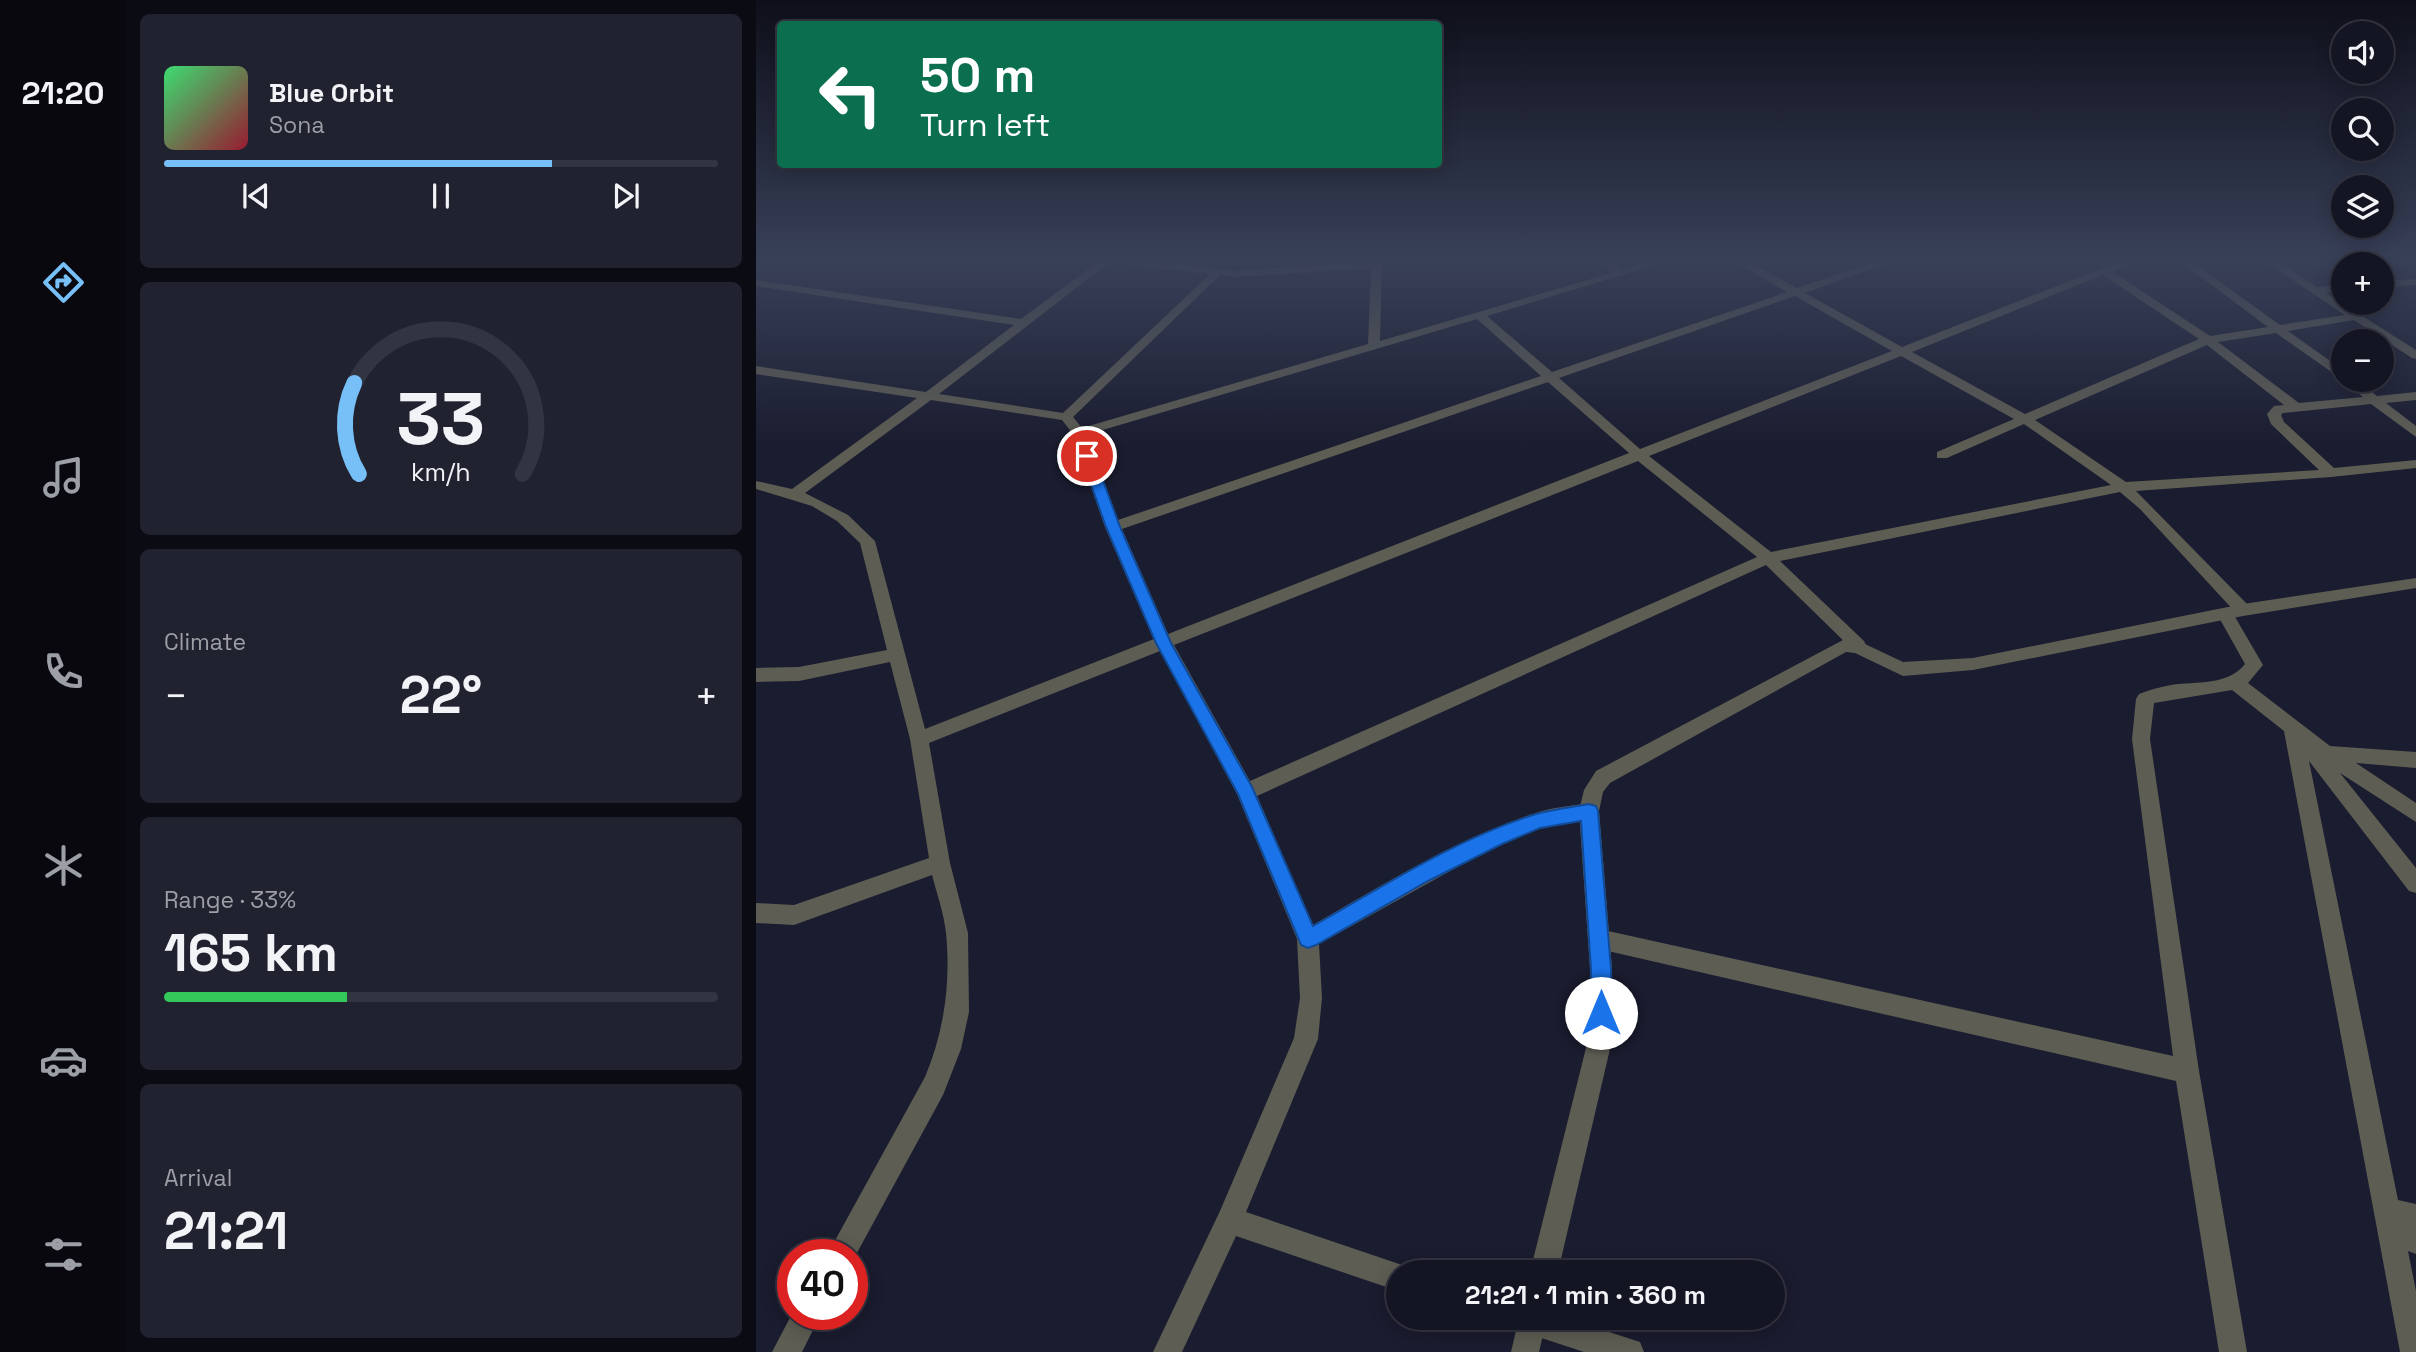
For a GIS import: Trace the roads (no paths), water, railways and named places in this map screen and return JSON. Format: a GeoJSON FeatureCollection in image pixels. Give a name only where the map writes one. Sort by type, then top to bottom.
{"type":"FeatureCollection","features":[{"type":"Feature","properties":{"kind":"street"},"geometry":{"type":"LineString","coordinates":[[1009,321],[1022,323]]}},
{"type":"Feature","properties":{"kind":"street"},"geometry":{"type":"LineString","coordinates":[[797,492],[928,397],[1025,321]]}},
{"type":"Feature","properties":{"kind":"street"},"geometry":{"type":"LineString","coordinates":[[1073,425],[1171,321]]}},
{"type":"Feature","properties":{"kind":"street"},"geometry":{"type":"LineString","coordinates":[[1374,346],[1375,321]]}},
{"type":"Feature","properties":{"kind":"street"},"geometry":{"type":"LineString","coordinates":[[756,370],[928,397],[1073,425],[1458,321]]}},
{"type":"Feature","properties":{"kind":"street"},"geometry":{"type":"LineString","coordinates":[[1486,321],[1639,455],[1768,558],[1858,645],[1895,668],[1914,670],[1973,664],[2234,612],[2416,583]]}},
{"type":"Feature","properties":{"kind":"street"},"geometry":{"type":"LineString","coordinates":[[1113,527],[1709,321]]}},
{"type":"Feature","properties":{"kind":"street"},"geometry":{"type":"LineString","coordinates":[[1847,321],[2026,421],[2123,487],[2145,506],[2234,612],[2254,665],[2249,676],[2236,683],[2158,692],[2145,699],[2141,739],[2187,1071],[2233,1352]]}},
{"type":"Feature","properties":{"kind":"street"},"geometry":{"type":"LineString","coordinates":[[919,739],[1977,321]]}},
{"type":"Feature","properties":{"kind":"street"},"geometry":{"type":"LineString","coordinates":[[2180,321],[2297,408]]}},
{"type":"Feature","properties":{"kind":"street"},"geometry":{"type":"LineString","coordinates":[[2268,321],[2331,367]]}},
{"type":"Feature","properties":{"kind":"street"},"geometry":{"type":"LineString","coordinates":[[1942,455],[2026,421],[2208,340],[2324,321]]}},
{"type":"Feature","properties":{"kind":"street"},"geometry":{"type":"LineString","coordinates":[[2366,321],[2416,355]]}},
{"type":"Feature","properties":{"kind":"street"},"geometry":{"type":"LineString","coordinates":[[2366,392],[2416,432]]}},
{"type":"Feature","properties":{"kind":"street"},"geometry":{"type":"LineString","coordinates":[[2331,473],[2278,424],[2274,414],[2279,410],[2416,396]]}},
{"type":"Feature","properties":{"kind":"street"},"geometry":{"type":"LineString","coordinates":[[1073,425],[1113,527],[1164,643],[1246,792],[1308,939],[1311,998],[1306,1039],[1229,1220],[1167,1352]]}},
{"type":"Feature","properties":{"kind":"street"},"geometry":{"type":"LineString","coordinates":[[1246,792],[1768,558],[2123,487],[2331,473],[2416,464]]}},
{"type":"Feature","properties":{"kind":"street"},"geometry":{"type":"LineString","coordinates":[[756,485],[797,492],[842,516],[867,541],[919,739],[940,863],[957,933],[957,1012],[949,1049],[934,1086],[850,1239]]}},
{"type":"Feature","properties":{"kind":"street"},"geometry":{"type":"LineString","coordinates":[[1547,1260],[1601,1037],[1599,939],[1589,811],[1594,790],[1603,777],[1843,646],[1858,645]]}},
{"type":"Feature","properties":{"kind":"street"},"geometry":{"type":"LineString","coordinates":[[756,675],[799,674],[898,654]]}},
{"type":"Feature","properties":{"kind":"street"},"geometry":{"type":"LineString","coordinates":[[2236,683],[2326,754],[2416,814]]}},
{"type":"Feature","properties":{"kind":"street"},"geometry":{"type":"LineString","coordinates":[[2293,728],[2416,884]]}},
{"type":"Feature","properties":{"kind":"street"},"geometry":{"type":"LineString","coordinates":[[2293,728],[2414,1352]]}},
{"type":"Feature","properties":{"kind":"street"},"geometry":{"type":"LineString","coordinates":[[2326,754],[2416,760]]}},
{"type":"Feature","properties":{"kind":"street"},"geometry":{"type":"LineString","coordinates":[[1308,939],[1421,875],[1496,838],[1538,821],[1589,811]]}},
{"type":"Feature","properties":{"kind":"street"},"geometry":{"type":"LineString","coordinates":[[756,913],[794,915],[940,863]]}},
{"type":"Feature","properties":{"kind":"street"},"geometry":{"type":"LineString","coordinates":[[1599,939],[2187,1071]]}},
{"type":"Feature","properties":{"kind":"street"},"geometry":{"type":"LineString","coordinates":[[2386,1211],[2416,1217]]}},
{"type":"Feature","properties":{"kind":"street"},"geometry":{"type":"LineString","coordinates":[[2386,1211],[2416,1241]]}},
{"type":"Feature","properties":{"kind":"street"},"geometry":{"type":"LineString","coordinates":[[1229,1220],[1386,1273]]}},
{"type":"Feature","properties":{"kind":"street"},"geometry":{"type":"LineString","coordinates":[[786,1352],[798,1330]]}},
{"type":"Feature","properties":{"kind":"street"},"geometry":{"type":"LineString","coordinates":[[1525,1352],[1528,1330]]}},
{"type":"Feature","properties":{"kind":"street"},"geometry":{"type":"LineString","coordinates":[[1563,1330],[1630,1352]]}}]}
